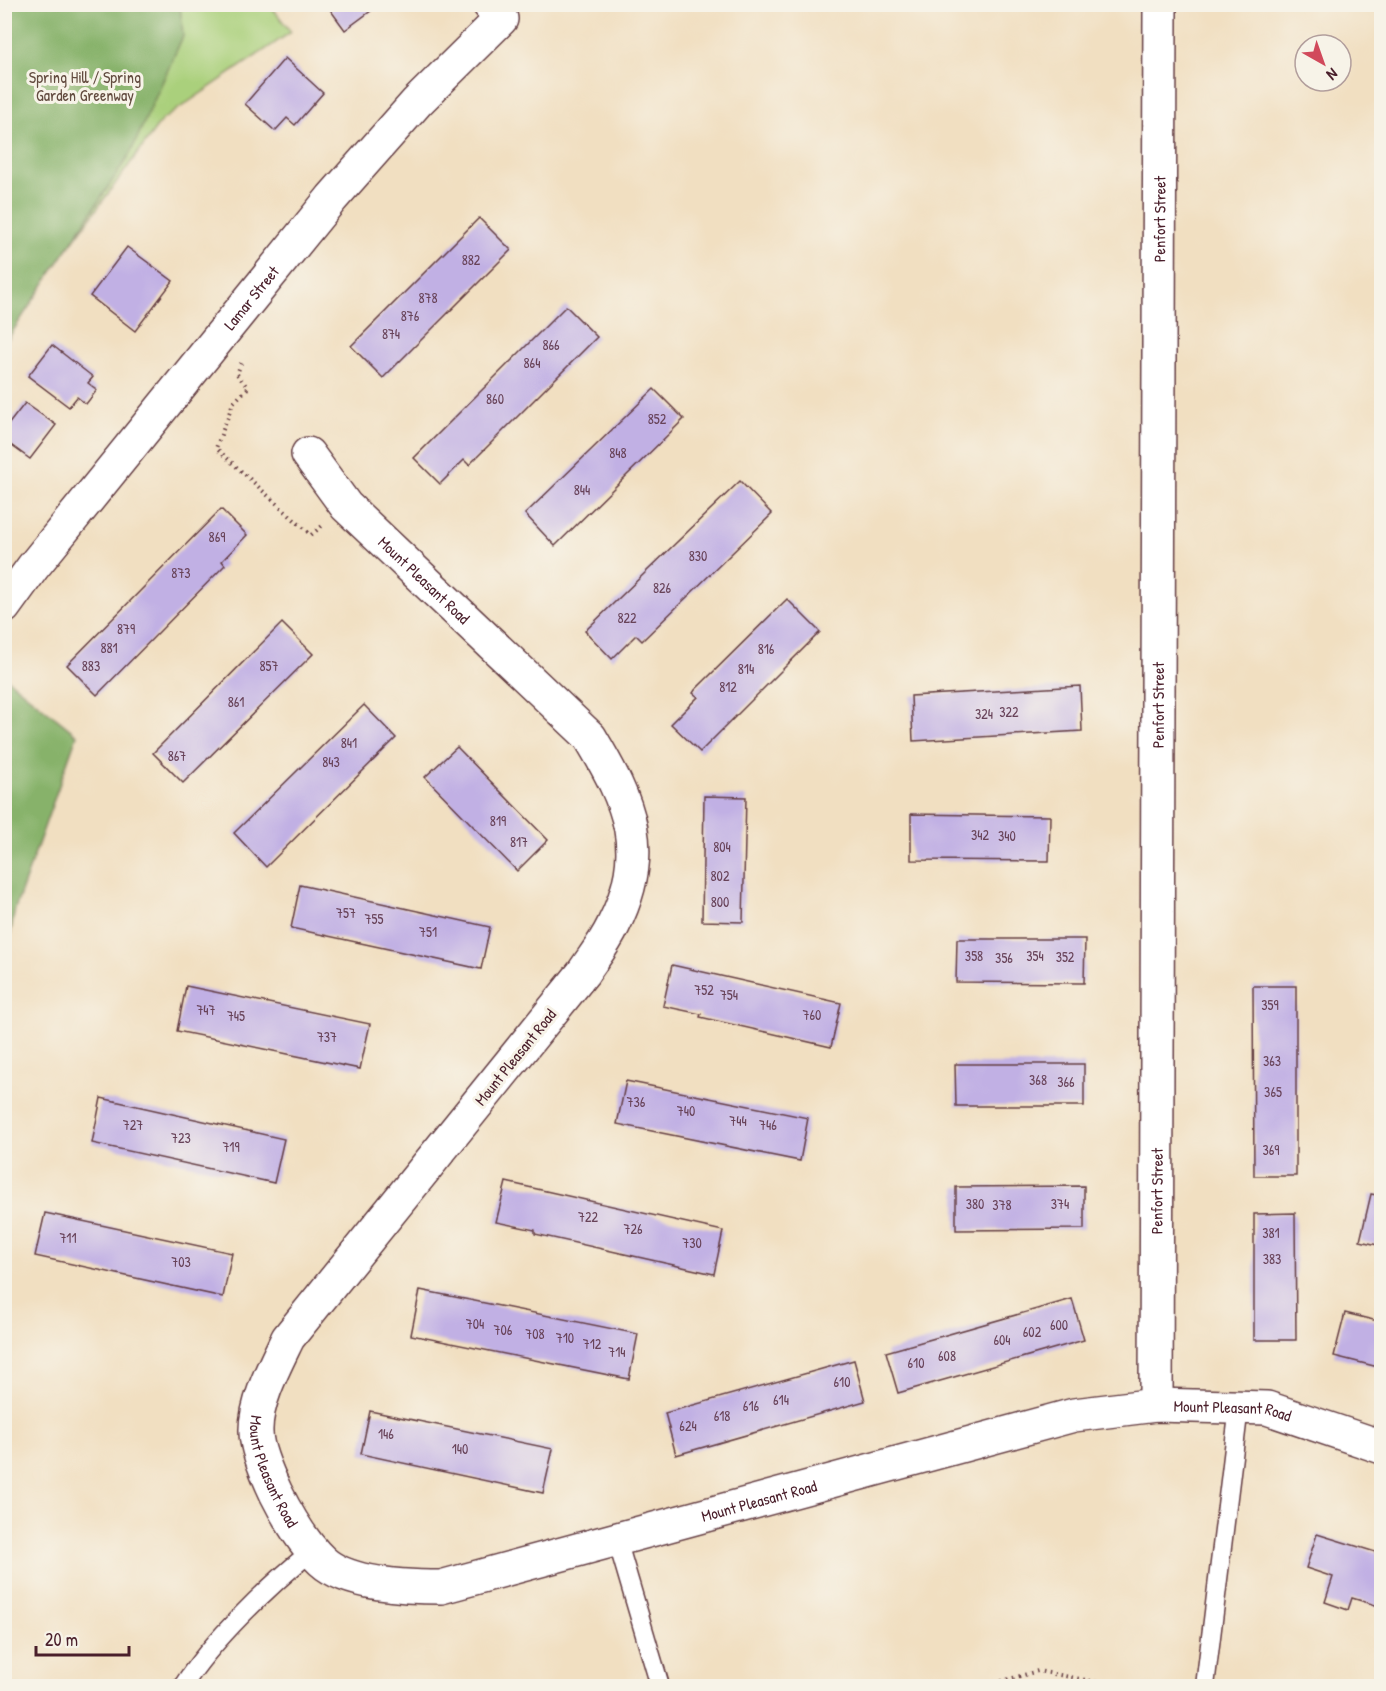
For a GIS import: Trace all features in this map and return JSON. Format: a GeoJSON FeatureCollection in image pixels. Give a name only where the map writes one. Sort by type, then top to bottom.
{"type":"FeatureCollection","features":[{"type":"Feature","properties":{"kind":"street","name":"Penfort Street"},"geometry":{"type":"LineString","coordinates":[[1156,1405],[1160,4]]}},
{"type":"Feature","properties":{"kind":"street","name":"Lamar Street"},"geometry":{"type":"LineString","coordinates":[[4,607],[33,567],[332,198],[502,9]]}},
{"type":"Feature","properties":{"kind":"street","name":"Mount Pleasant Road"},"geometry":{"type":"LineString","coordinates":[[308,453],[346,506],[590,737],[610,770],[625,807],[635,844],[628,887],[613,927],[583,973],[288,1338],[266,1383],[255,1433],[268,1476],[289,1519],[324,1562],[358,1579],[404,1587],[441,1587],[1074,1415],[1156,1405],[1267,1408],[1382,1447]]}},
{"type":"Feature","properties":{"kind":"lane"},"geometry":{"type":"LineString","coordinates":[[1205,1686],[1239,1407]]}},
{"type":"Feature","properties":{"kind":"lane"},"geometry":{"type":"LineString","coordinates":[[617,1540],[660,1686]]}},
{"type":"Feature","properties":{"kind":"lane"},"geometry":{"type":"LineString","coordinates":[[183,1686],[236,1623],[285,1572],[313,1550]]}},
{"type":"Feature","properties":{"kind":"path"},"geometry":{"type":"LineString","coordinates":[[245,351],[237,374],[248,388],[233,403],[216,448],[311,535],[346,506]]}},
{"type":"Feature","properties":{"kind":"path"},"geometry":{"type":"LineString","coordinates":[[984,1686],[1038,1671],[1118,1686]]}},
{"type":"Feature","properties":{"kind":"green space","name":"Spring Hill / Spring Garden Greenway"},"geometry":{"type":"Polygon","coordinates":[[[5,4],[180,5],[183,36],[130,154],[5,343],[5,4]]]}},
{"type":"Feature","properties":{"kind":"green space","name":"Spring Hill / Spring Garden Greenway"},"geometry":{"type":"Polygon","coordinates":[[[5,5],[270,5],[291,32],[162,120],[5,334],[5,5]]]}},
{"type":"Feature","properties":{"kind":"green space"},"geometry":{"type":"Polygon","coordinates":[[[5,677],[77,735],[15,909],[5,963],[5,677]]]}},
{"type":"Feature","properties":{"kind":"building"},"geometry":{"type":"Polygon","coordinates":[[[326,4],[368,4],[372,10],[345,30],[326,4]]]}},
{"type":"Feature","properties":{"kind":"building"},"geometry":{"type":"Polygon","coordinates":[[[285,58],[323,93],[295,125],[287,118],[275,131],[245,104],[285,58]]]}},
{"type":"Feature","properties":{"kind":"building"},"geometry":{"type":"Polygon","coordinates":[[[479,218],[511,250],[383,378],[351,346],[479,218]]]}},
{"type":"Feature","properties":{"kind":"building"},"geometry":{"type":"Polygon","coordinates":[[[127,247],[173,281],[135,331],[90,296],[127,247]]]}},
{"type":"Feature","properties":{"kind":"building"},"geometry":{"type":"Polygon","coordinates":[[[566,306],[597,337],[469,465],[464,460],[440,484],[414,458],[566,306]]]}},
{"type":"Feature","properties":{"kind":"building"},"geometry":{"type":"Polygon","coordinates":[[[52,345],[93,377],[88,383],[97,390],[86,404],[77,397],[69,407],[28,376],[52,345]]]}},
{"type":"Feature","properties":{"kind":"building"},"geometry":{"type":"Polygon","coordinates":[[[654,389],[684,419],[555,546],[525,514],[654,389]]]}},
{"type":"Feature","properties":{"kind":"building"},"geometry":{"type":"Polygon","coordinates":[[[25,403],[56,425],[30,459],[4,440],[4,430],[25,403]]]}},
{"type":"Feature","properties":{"kind":"building"},"geometry":{"type":"Polygon","coordinates":[[[740,481],[772,514],[642,641],[636,635],[612,659],[585,631],[740,481]]]}},
{"type":"Feature","properties":{"kind":"building"},"geometry":{"type":"Polygon","coordinates":[[[4,487],[11,491],[4,500],[4,487]]]}},
{"type":"Feature","properties":{"kind":"building"},"geometry":{"type":"Polygon","coordinates":[[[221,509],[247,535],[222,561],[225,565],[97,695],[67,665],[221,509]]]}},
{"type":"Feature","properties":{"kind":"building"},"geometry":{"type":"Polygon","coordinates":[[[787,599],[820,632],[700,752],[671,724],[698,697],[693,693],[695,690],[787,599]]]}},
{"type":"Feature","properties":{"kind":"building"},"geometry":{"type":"Polygon","coordinates":[[[282,623],[313,654],[183,783],[153,753],[282,623]]]}},
{"type":"Feature","properties":{"kind":"building"},"geometry":{"type":"Polygon","coordinates":[[[1080,686],[1082,731],[913,741],[911,696],[1080,686]]]}},
{"type":"Feature","properties":{"kind":"building"},"geometry":{"type":"Polygon","coordinates":[[[364,705],[396,738],[266,867],[234,833],[364,705]]]}},
{"type":"Feature","properties":{"kind":"building"},"geometry":{"type":"Polygon","coordinates":[[[457,747],[548,840],[517,871],[425,777],[457,747]]]}},
{"type":"Feature","properties":{"kind":"building"},"geometry":{"type":"Polygon","coordinates":[[[704,796],[746,797],[743,922],[702,921],[704,796]]]}},
{"type":"Feature","properties":{"kind":"building"},"geometry":{"type":"Polygon","coordinates":[[[911,814],[1050,816],[1049,861],[911,860],[911,814]]]}},
{"type":"Feature","properties":{"kind":"building"},"geometry":{"type":"Polygon","coordinates":[[[300,885],[490,927],[481,969],[291,928],[300,885]]]}},
{"type":"Feature","properties":{"kind":"building"},"geometry":{"type":"Polygon","coordinates":[[[957,939],[1085,939],[1084,983],[956,982],[957,939]]]}},
{"type":"Feature","properties":{"kind":"building"},"geometry":{"type":"Polygon","coordinates":[[[672,965],[841,1003],[831,1047],[700,1017],[701,1014],[663,1006],[672,965]]]}},
{"type":"Feature","properties":{"kind":"building"},"geometry":{"type":"Polygon","coordinates":[[[186,986],[370,1024],[360,1069],[177,1031],[186,986]]]}},
{"type":"Feature","properties":{"kind":"building"},"geometry":{"type":"Polygon","coordinates":[[[1253,986],[1296,986],[1296,1176],[1254,1176],[1253,986]]]}},
{"type":"Feature","properties":{"kind":"building"},"geometry":{"type":"Polygon","coordinates":[[[955,1064],[1084,1064],[1084,1106],[956,1106],[955,1064]]]}},
{"type":"Feature","properties":{"kind":"building"},"geometry":{"type":"Polygon","coordinates":[[[626,1081],[808,1118],[800,1161],[617,1124],[626,1081]]]}},
{"type":"Feature","properties":{"kind":"building"},"geometry":{"type":"Polygon","coordinates":[[[101,1098],[284,1139],[274,1183],[92,1143],[101,1098]]]}},
{"type":"Feature","properties":{"kind":"building"},"geometry":{"type":"Polygon","coordinates":[[[506,1182],[723,1231],[714,1274],[535,1234],[535,1230],[496,1222],[506,1182]]]}},
{"type":"Feature","properties":{"kind":"building"},"geometry":{"type":"Polygon","coordinates":[[[1084,1186],[1084,1229],[956,1230],[956,1187],[1084,1186]]]}},
{"type":"Feature","properties":{"kind":"building"},"geometry":{"type":"Polygon","coordinates":[[[1371,1194],[1382,1196],[1382,1246],[1360,1241],[1371,1194]]]}},
{"type":"Feature","properties":{"kind":"building"},"geometry":{"type":"Polygon","coordinates":[[[45,1213],[232,1253],[223,1297],[35,1256],[45,1213]]]}},
{"type":"Feature","properties":{"kind":"building"},"geometry":{"type":"Polygon","coordinates":[[[1295,1213],[1296,1340],[1254,1340],[1254,1214],[1295,1213]]]}},
{"type":"Feature","properties":{"kind":"building"},"geometry":{"type":"Polygon","coordinates":[[[420,1290],[638,1334],[629,1379],[411,1335],[420,1290]]]}},
{"type":"Feature","properties":{"kind":"building"},"geometry":{"type":"Polygon","coordinates":[[[1072,1299],[1084,1340],[898,1393],[886,1352],[1072,1299]]]}},
{"type":"Feature","properties":{"kind":"building"},"geometry":{"type":"Polygon","coordinates":[[[1345,1313],[1382,1322],[1382,1368],[1334,1356],[1345,1313]]]}},
{"type":"Feature","properties":{"kind":"building"},"geometry":{"type":"Polygon","coordinates":[[[854,1360],[865,1401],[676,1455],[665,1413],[854,1360]]]}},
{"type":"Feature","properties":{"kind":"building"},"geometry":{"type":"Polygon","coordinates":[[[370,1411],[553,1449],[543,1493],[361,1454],[370,1411]]]}},
{"type":"Feature","properties":{"kind":"building"},"geometry":{"type":"Polygon","coordinates":[[[1317,1534],[1382,1554],[1382,1607],[1352,1598],[1348,1610],[1325,1602],[1333,1577],[1306,1568],[1317,1534]]]}}]}
